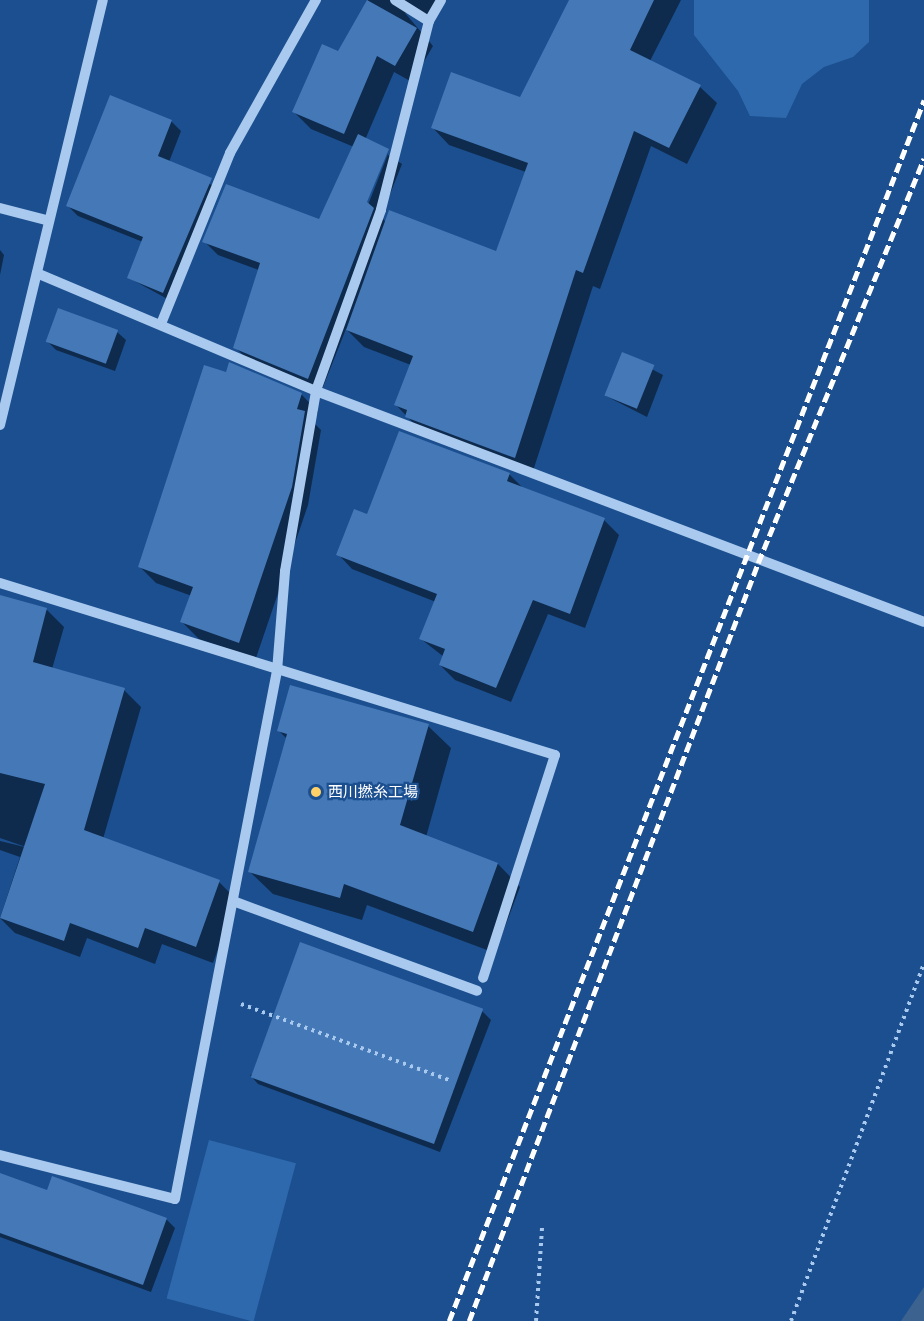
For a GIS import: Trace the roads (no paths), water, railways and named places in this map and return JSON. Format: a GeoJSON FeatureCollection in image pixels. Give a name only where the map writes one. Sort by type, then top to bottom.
{"type":"FeatureCollection","features":[{"type":"Feature","properties":{"kind":"street"},"geometry":{"type":"LineString","coordinates":[[0,425],[37,273],[46,220],[103,0]]}},
{"type":"Feature","properties":{"kind":"street"},"geometry":{"type":"LineString","coordinates":[[161,324],[230,153],[316,0]]}},
{"type":"Feature","properties":{"kind":"street"},"geometry":{"type":"LineString","coordinates":[[395,0],[429,21]]}},
{"type":"Feature","properties":{"kind":"street"},"geometry":{"type":"LineString","coordinates":[[0,1155],[174,1199],[277,671],[285,571],[316,391],[381,210],[429,21],[441,0]]}},
{"type":"Feature","properties":{"kind":"street"},"geometry":{"type":"LineString","coordinates":[[0,208],[46,220]]}},
{"type":"Feature","properties":{"kind":"street"},"geometry":{"type":"LineString","coordinates":[[37,273],[316,391],[924,622]]}},
{"type":"Feature","properties":{"kind":"street"},"geometry":{"type":"LineString","coordinates":[[0,583],[277,671],[555,755],[483,978]]}},
{"type":"Feature","properties":{"kind":"street"},"geometry":{"type":"LineString","coordinates":[[233,901],[477,991]]}},
{"type":"Feature","properties":{"kind":"railway"},"geometry":{"type":"LineString","coordinates":[[449,1321],[924,100]]}},
{"type":"Feature","properties":{"kind":"railway"},"geometry":{"type":"LineString","coordinates":[[469,1321],[758,563],[924,159]]}},
{"type":"Feature","properties":{"kind":"place","name":"西川撚糸工場"},"geometry":{"type":"Point","coordinates":[316,792]}}]}
